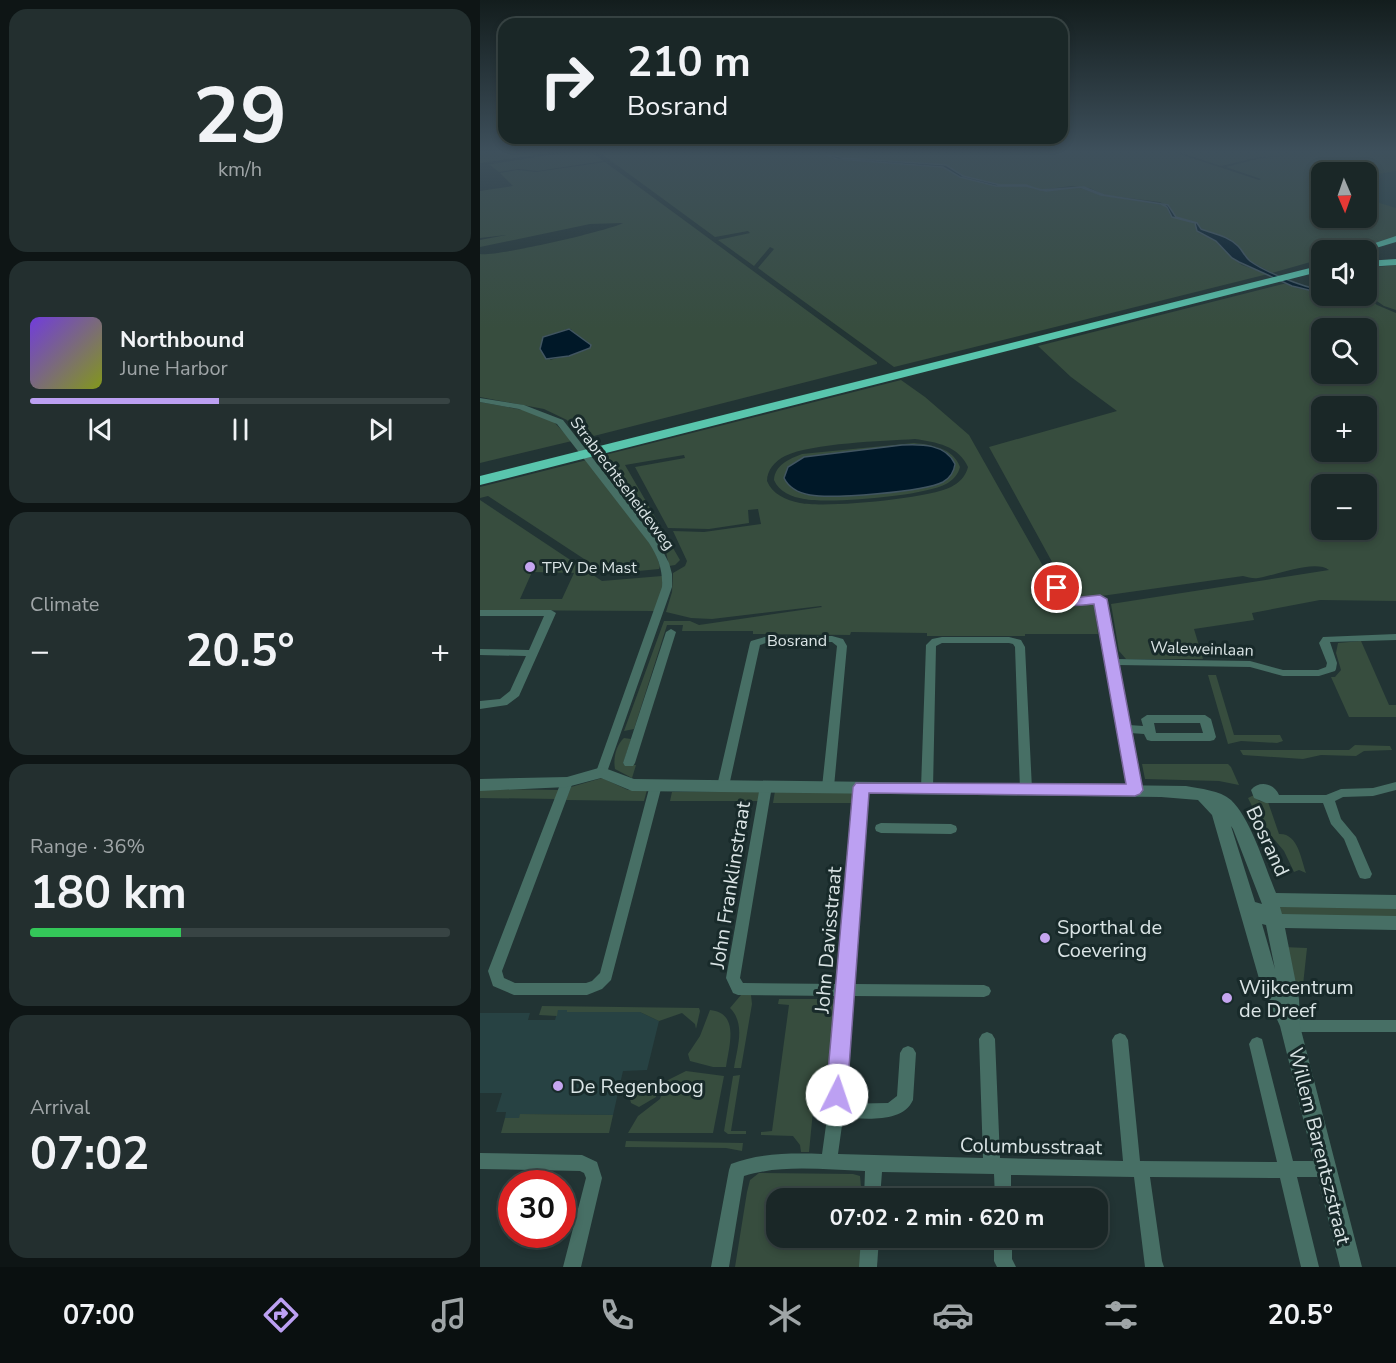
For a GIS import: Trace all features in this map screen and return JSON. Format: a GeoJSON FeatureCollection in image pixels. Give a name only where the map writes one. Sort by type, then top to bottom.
{"type":"FeatureCollection","features":[{"type":"Feature","properties":{"kind":"highway"},"geometry":{"type":"LineString","coordinates":[[1377,245],[1396,239]]}},
{"type":"Feature","properties":{"kind":"highway"},"geometry":{"type":"LineString","coordinates":[[1377,251],[1396,247]]}},
{"type":"Feature","properties":{"kind":"highway"},"geometry":{"type":"LineString","coordinates":[[1377,263],[1396,262]]}},
{"type":"Feature","properties":{"kind":"highway"},"geometry":{"type":"LineString","coordinates":[[480,481],[1278,277],[1311,266]]}},
{"type":"Feature","properties":{"kind":"highway"},"geometry":{"type":"LineString","coordinates":[[480,474],[1278,277],[1311,271]]}},
{"type":"Feature","properties":{"kind":"street","name":"Strabrechtseheideweg"},"geometry":{"type":"LineString","coordinates":[[480,400],[540,412],[560,422],[657,549],[668,571],[667,587],[616,734]]}},
{"type":"Feature","properties":{"kind":"street"},"geometry":{"type":"LineString","coordinates":[[1051,577],[1063,599],[1070,602],[1100,599],[1135,790]]}},
{"type":"Feature","properties":{"kind":"street"},"geometry":{"type":"LineString","coordinates":[[480,613],[551,613],[515,693],[503,702],[480,705]]}},
{"type":"Feature","properties":{"kind":"street"},"geometry":{"type":"LineString","coordinates":[[629,763],[671,632]]}},
{"type":"Feature","properties":{"kind":"street","name":"Waleweinlaan"},"geometry":{"type":"LineString","coordinates":[[1112,662],[1250,664],[1276,672],[1319,674],[1331,669],[1332,663],[1324,643],[1327,639],[1396,637]]}},
{"type":"Feature","properties":{"kind":"street","name":"Bosrand"},"geometry":{"type":"LineString","coordinates":[[723,786],[755,643],[768,639],[832,639],[839,641],[842,646],[828,787]]}},
{"type":"Feature","properties":{"kind":"street"},"geometry":{"type":"LineString","coordinates":[[927,788],[932,645],[936,640],[1009,640],[1017,642],[1020,647],[1026,789]]}},
{"type":"Feature","properties":{"kind":"street"},"geometry":{"type":"LineString","coordinates":[[480,652],[533,653]]}},
{"type":"Feature","properties":{"kind":"street"},"geometry":{"type":"LineString","coordinates":[[1147,719],[1205,719],[1210,737],[1151,737],[1149,730],[1147,719]]}},
{"type":"Feature","properties":{"kind":"street"},"geometry":{"type":"LineString","coordinates":[[1124,729],[1149,730]]}},
{"type":"Feature","properties":{"kind":"street"},"geometry":{"type":"LineString","coordinates":[[480,785],[567,782],[602,772],[616,734],[638,734]]}},
{"type":"Feature","properties":{"kind":"street","name":"Bosrand"},"geometry":{"type":"LineString","coordinates":[[602,772],[632,785],[1135,790],[1186,792],[1215,798],[1225,804],[1241,828],[1270,900],[1275,921]]}},
{"type":"Feature","properties":{"kind":"street"},"geometry":{"type":"LineString","coordinates":[[567,782],[495,971],[498,982],[514,989],[588,989],[597,985],[606,976],[656,785]]}},
{"type":"Feature","properties":{"kind":"street","name":"John Franklinstraat"},"geometry":{"type":"LineString","coordinates":[[766,786],[733,978],[738,989],[845,990]]}},
{"type":"Feature","properties":{"kind":"street"},"geometry":{"type":"LineString","coordinates":[[1271,798],[1328,800],[1341,793],[1373,792],[1396,786]]}},
{"type":"Feature","properties":{"kind":"street","name":"John Davisstraat"},"geometry":{"type":"LineString","coordinates":[[829,1163],[836,1103],[861,787]]}},
{"type":"Feature","properties":{"kind":"street","name":"Bosrand"},"geometry":{"type":"LineString","coordinates":[[1204,796],[1219,813],[1250,913]]}},
{"type":"Feature","properties":{"kind":"street"},"geometry":{"type":"LineString","coordinates":[[1328,800],[1335,821],[1350,837],[1365,874]]}},
{"type":"Feature","properties":{"kind":"street"},"geometry":{"type":"LineString","coordinates":[[880,828],[951,829]]}},
{"type":"Feature","properties":{"kind":"street"},"geometry":{"type":"LineString","coordinates":[[1250,913],[1270,900],[1396,902]]}},
{"type":"Feature","properties":{"kind":"street"},"geometry":{"type":"LineString","coordinates":[[1250,913],[1275,921],[1396,923]]}},
{"type":"Feature","properties":{"kind":"street","name":"Willem Barentszstraat"},"geometry":{"type":"LineString","coordinates":[[1250,913],[1269,982],[1290,1026],[1351,1267]]}},
{"type":"Feature","properties":{"kind":"street","name":"Willem Barentszstraat"},"geometry":{"type":"LineString","coordinates":[[1275,921],[1290,999],[1290,1026]]}},
{"type":"Feature","properties":{"kind":"street"},"geometry":{"type":"LineString","coordinates":[[845,990],[984,991]]}},
{"type":"Feature","properties":{"kind":"street"},"geometry":{"type":"LineString","coordinates":[[1290,1026],[1396,1026]]}},
{"type":"Feature","properties":{"kind":"street"},"geometry":{"type":"LineString","coordinates":[[987,1039],[997,1166],[1001,1188]]}},
{"type":"Feature","properties":{"kind":"street"},"geometry":{"type":"LineString","coordinates":[[1120,1040],[1136,1169],[1155,1267]]}},
{"type":"Feature","properties":{"kind":"street"},"geometry":{"type":"LineString","coordinates":[[1257,1044],[1310,1267]]}},
{"type":"Feature","properties":{"kind":"street"},"geometry":{"type":"LineString","coordinates":[[836,1103],[890,1110],[905,1100],[908,1053]]}},
{"type":"Feature","properties":{"kind":"street"},"geometry":{"type":"LineString","coordinates":[[480,1161],[582,1163],[591,1168],[594,1178],[572,1267]]}},
{"type":"Feature","properties":{"kind":"street","name":"Columbusstraat"},"geometry":{"type":"LineString","coordinates":[[720,1267],[737,1170],[751,1164],[1325,1169]]}},
{"type":"Feature","properties":{"kind":"street"},"geometry":{"type":"LineString","coordinates":[[873,1188],[874,1164]]}},
{"type":"Feature","properties":{"kind":"street"},"geometry":{"type":"LineString","coordinates":[[868,1267],[869,1248]]}},
{"type":"Feature","properties":{"kind":"street"},"geometry":{"type":"LineString","coordinates":[[1003,1248],[1003,1262],[1007,1267]]}},
{"type":"Feature","properties":{"kind":"shaded area"},"geometry":{"type":"Polygon","coordinates":[[[1169,211],[1172,211],[1176,217],[1197,223],[1201,229],[1234,243],[1248,259],[1265,270],[1311,288],[1311,291],[1292,286],[1232,258],[1216,241],[1197,231],[1195,223],[1172,217],[1169,211]]]}},
{"type":"Feature","properties":{"kind":"shaded area"},"geometry":{"type":"Polygon","coordinates":[[[569,329],[591,345],[590,348],[569,356],[546,359],[540,349],[543,337],[569,329]]]}},
{"type":"Feature","properties":{"kind":"shaded area"},"geometry":{"type":"Polygon","coordinates":[[[902,445],[925,445],[946,452],[955,464],[953,472],[943,482],[932,486],[898,492],[837,496],[802,493],[784,478],[788,467],[804,457],[902,445]]]}},
{"type":"Feature","properties":{"kind":"shaded area"},"geometry":{"type":"Polygon","coordinates":[[[558,1010],[640,1012],[659,1021],[647,1070],[623,1071],[613,1115],[521,1114],[519,1118],[505,1118],[506,1112],[496,1112],[502,1093],[480,1093],[480,1013],[530,1013],[528,1020],[555,1020],[558,1010]]]}},
{"type":"Feature","properties":{"kind":"green space"},"geometry":{"type":"Polygon","coordinates":[[[480,211],[672,211],[877,364],[582,439],[567,420],[544,409],[480,397],[480,254],[507,252],[552,243],[623,223],[590,224],[480,247],[480,240],[506,235],[480,238],[480,211]],[[571,329],[562,332],[550,360],[586,350],[588,342],[573,334],[571,329]]]}},
{"type":"Feature","properties":{"kind":"green space"},"geometry":{"type":"Polygon","coordinates":[[[680,211],[1169,211],[1170,215],[1195,224],[1199,233],[1216,241],[1242,265],[1268,274],[894,367],[758,268],[774,249],[770,247],[754,266],[718,240],[750,233],[748,231],[715,237],[680,211]]]}},
{"type":"Feature","properties":{"kind":"green space"},"geometry":{"type":"Polygon","coordinates":[[[1172,211],[1311,211],[1311,228],[1377,228],[1377,211],[1396,211],[1396,237],[1377,243],[1377,240],[1311,240],[1311,262],[1272,273],[1248,260],[1237,245],[1229,239],[1203,230],[1197,223],[1176,217],[1172,211]]]}},
{"type":"Feature","properties":{"kind":"green space"},"geometry":{"type":"Polygon","coordinates":[[[1396,265],[1396,310],[1377,301],[1377,267],[1396,265]]]}},
{"type":"Feature","properties":{"kind":"green space"},"geometry":{"type":"Polygon","coordinates":[[[1287,283],[1311,291],[1311,306],[1377,305],[1396,313],[1396,601],[1320,600],[1252,613],[1254,620],[1194,629],[1203,659],[1126,659],[1119,651],[1111,604],[1329,570],[1323,567],[1305,567],[1258,578],[1243,576],[1073,600],[989,447],[1117,411],[1071,377],[1038,346],[1287,283]]]}},
{"type":"Feature","properties":{"kind":"green space"},"geometry":{"type":"Polygon","coordinates":[[[901,380],[925,397],[969,435],[1065,605],[1084,602],[1094,604],[1098,634],[927,636],[927,633],[851,632],[850,635],[753,634],[753,631],[682,631],[683,625],[667,625],[634,729],[624,731],[664,621],[690,621],[699,625],[822,607],[712,619],[691,618],[666,612],[672,592],[673,573],[685,566],[687,561],[673,531],[704,532],[761,524],[758,509],[748,510],[749,523],[709,529],[668,528],[635,467],[685,458],[684,455],[625,465],[680,560],[675,565],[669,566],[666,552],[660,542],[597,457],[901,380]],[[915,439],[848,443],[797,452],[778,460],[768,473],[767,481],[776,493],[790,500],[800,503],[831,504],[900,499],[939,491],[951,487],[966,473],[968,467],[959,454],[953,450],[946,446],[915,439]]]}},
{"type":"Feature","properties":{"kind":"green space"},"geometry":{"type":"Polygon","coordinates":[[[480,402],[523,410],[553,421],[572,441],[480,463],[480,402]]]}},
{"type":"Feature","properties":{"kind":"green space"},"geometry":{"type":"Polygon","coordinates":[[[914,443],[938,448],[902,445],[804,457],[788,467],[794,489],[806,493],[871,494],[917,489],[947,479],[952,474],[954,464],[951,457],[943,450],[953,456],[960,467],[957,475],[946,484],[918,492],[877,498],[804,499],[783,491],[774,480],[780,466],[802,454],[914,443]]]}},
{"type":"Feature","properties":{"kind":"green space"},"geometry":{"type":"Polygon","coordinates":[[[587,460],[654,549],[659,569],[607,574],[488,496],[480,498],[480,487],[587,460]]]}},
{"type":"Feature","properties":{"kind":"green space"},"geometry":{"type":"Polygon","coordinates":[[[480,500],[602,581],[662,576],[662,589],[655,611],[480,610],[480,500]],[[532,572],[520,599],[562,599],[574,573],[532,572]]]}},
{"type":"Feature","properties":{"kind":"green space"},"geometry":{"type":"Polygon","coordinates":[[[1361,641],[1389,705],[1396,705],[1396,717],[1349,717],[1331,677],[1335,677],[1341,670],[1336,653],[1338,643],[1361,641]]]}},
{"type":"Feature","properties":{"kind":"green space"},"geometry":{"type":"Polygon","coordinates":[[[1208,675],[1216,675],[1234,735],[1280,735],[1283,741],[1277,743],[1241,741],[1228,744],[1208,675]]]}},
{"type":"Feature","properties":{"kind":"green space"},"geometry":{"type":"Polygon","coordinates":[[[624,738],[631,739],[623,764],[636,765],[632,778],[615,769],[616,752],[624,738]]]}},
{"type":"Feature","properties":{"kind":"green space"},"geometry":{"type":"Polygon","coordinates":[[[1355,745],[1390,746],[1392,750],[1364,751],[1356,756],[1321,755],[1303,759],[1243,755],[1240,750],[1349,750],[1355,745]]]}},
{"type":"Feature","properties":{"kind":"green space"},"geometry":{"type":"Polygon","coordinates":[[[1142,764],[1228,764],[1239,785],[1219,781],[1145,779],[1142,764]]]}},
{"type":"Feature","properties":{"kind":"green space"},"geometry":{"type":"Polygon","coordinates":[[[602,778],[628,790],[647,790],[644,801],[566,800],[571,787],[602,778]]]}},
{"type":"Feature","properties":{"kind":"green space"},"geometry":{"type":"Polygon","coordinates":[[[480,789],[560,790],[556,799],[480,798],[480,789]]]}},
{"type":"Feature","properties":{"kind":"green space"},"geometry":{"type":"Polygon","coordinates":[[[775,791],[856,792],[855,803],[773,803],[775,791]]]}},
{"type":"Feature","properties":{"kind":"green space"},"geometry":{"type":"Polygon","coordinates":[[[672,792],[760,792],[759,801],[670,801],[672,792]]]}},
{"type":"Feature","properties":{"kind":"green space"},"geometry":{"type":"Polygon","coordinates":[[[1254,795],[1259,801],[1268,802],[1279,834],[1295,842],[1306,873],[1299,870],[1294,872],[1284,851],[1261,824],[1248,798],[1254,795]]]}},
{"type":"Feature","properties":{"kind":"green space"},"geometry":{"type":"Polygon","coordinates":[[[1396,906],[1396,918],[1287,917],[1281,914],[1279,907],[1396,906]]]}},
{"type":"Feature","properties":{"kind":"green space"},"geometry":{"type":"Polygon","coordinates":[[[1283,947],[1307,948],[1303,985],[1293,993],[1283,947]]]}},
{"type":"Feature","properties":{"kind":"green space"},"geometry":{"type":"Polygon","coordinates":[[[741,995],[751,995],[752,1004],[741,1068],[734,1068],[739,1029],[735,1014],[730,1008],[741,995]]]}},
{"type":"Feature","properties":{"kind":"green space"},"geometry":{"type":"Polygon","coordinates":[[[779,999],[836,999],[827,1110],[813,1111],[809,1152],[801,1152],[800,1145],[793,1136],[761,1135],[761,1132],[772,1131],[789,1005],[778,1004],[779,999]]]}},
{"type":"Feature","properties":{"kind":"green space"},"geometry":{"type":"Polygon","coordinates":[[[542,1006],[699,1008],[700,1011],[696,1029],[695,1024],[682,1013],[659,1021],[640,1012],[558,1010],[557,1016],[539,1015],[542,1006]]]}},
{"type":"Feature","properties":{"kind":"green space"},"geometry":{"type":"Polygon","coordinates":[[[710,1010],[726,1017],[729,1024],[730,1041],[726,1067],[713,1067],[690,1061],[688,1054],[700,1036],[710,1010]]]}},
{"type":"Feature","properties":{"kind":"green space"},"geometry":{"type":"Polygon","coordinates":[[[686,1071],[724,1076],[713,1133],[628,1133],[638,1116],[660,1099],[666,1081],[686,1071]]]}},
{"type":"Feature","properties":{"kind":"green space"},"geometry":{"type":"Polygon","coordinates":[[[740,1075],[731,1131],[746,1131],[746,1134],[728,1134],[724,1131],[733,1076],[740,1075]]]}},
{"type":"Feature","properties":{"kind":"green space"},"geometry":{"type":"Polygon","coordinates":[[[651,1081],[658,1086],[656,1097],[639,1107],[631,1103],[630,1099],[636,1088],[651,1081]]]}},
{"type":"Feature","properties":{"kind":"green space"},"geometry":{"type":"Polygon","coordinates":[[[520,1114],[613,1115],[609,1133],[501,1133],[505,1118],[519,1118],[520,1114]]]}},
{"type":"Feature","properties":{"kind":"green space"},"geometry":{"type":"Polygon","coordinates":[[[626,1141],[743,1143],[742,1151],[726,1148],[625,1147],[626,1141]]]}},
{"type":"Feature","properties":{"kind":"green space"},"geometry":{"type":"Polygon","coordinates":[[[759,1173],[860,1176],[861,1188],[766,1188],[766,1248],[862,1248],[863,1267],[735,1267],[750,1180],[759,1173]]]}},
{"type":"Feature","properties":{"kind":"place","name":"TPV De Mast"},"geometry":{"type":"Point","coordinates":[530,567]}},
{"type":"Feature","properties":{"kind":"place","name":"Sporthal de Coevering"},"geometry":{"type":"Point","coordinates":[1045,938]}},
{"type":"Feature","properties":{"kind":"place","name":"Wijkcentrum de Dreef"},"geometry":{"type":"Point","coordinates":[1227,998]}},
{"type":"Feature","properties":{"kind":"place","name":"De Regenboog"},"geometry":{"type":"Point","coordinates":[558,1086]}},
{"type":"Feature","properties":{"kind":"route"},"geometry":{"type":"LineString","coordinates":[[837,1095],[861,787],[1135,790],[1100,599],[1070,602],[1063,599],[1057,588]]}}]}
